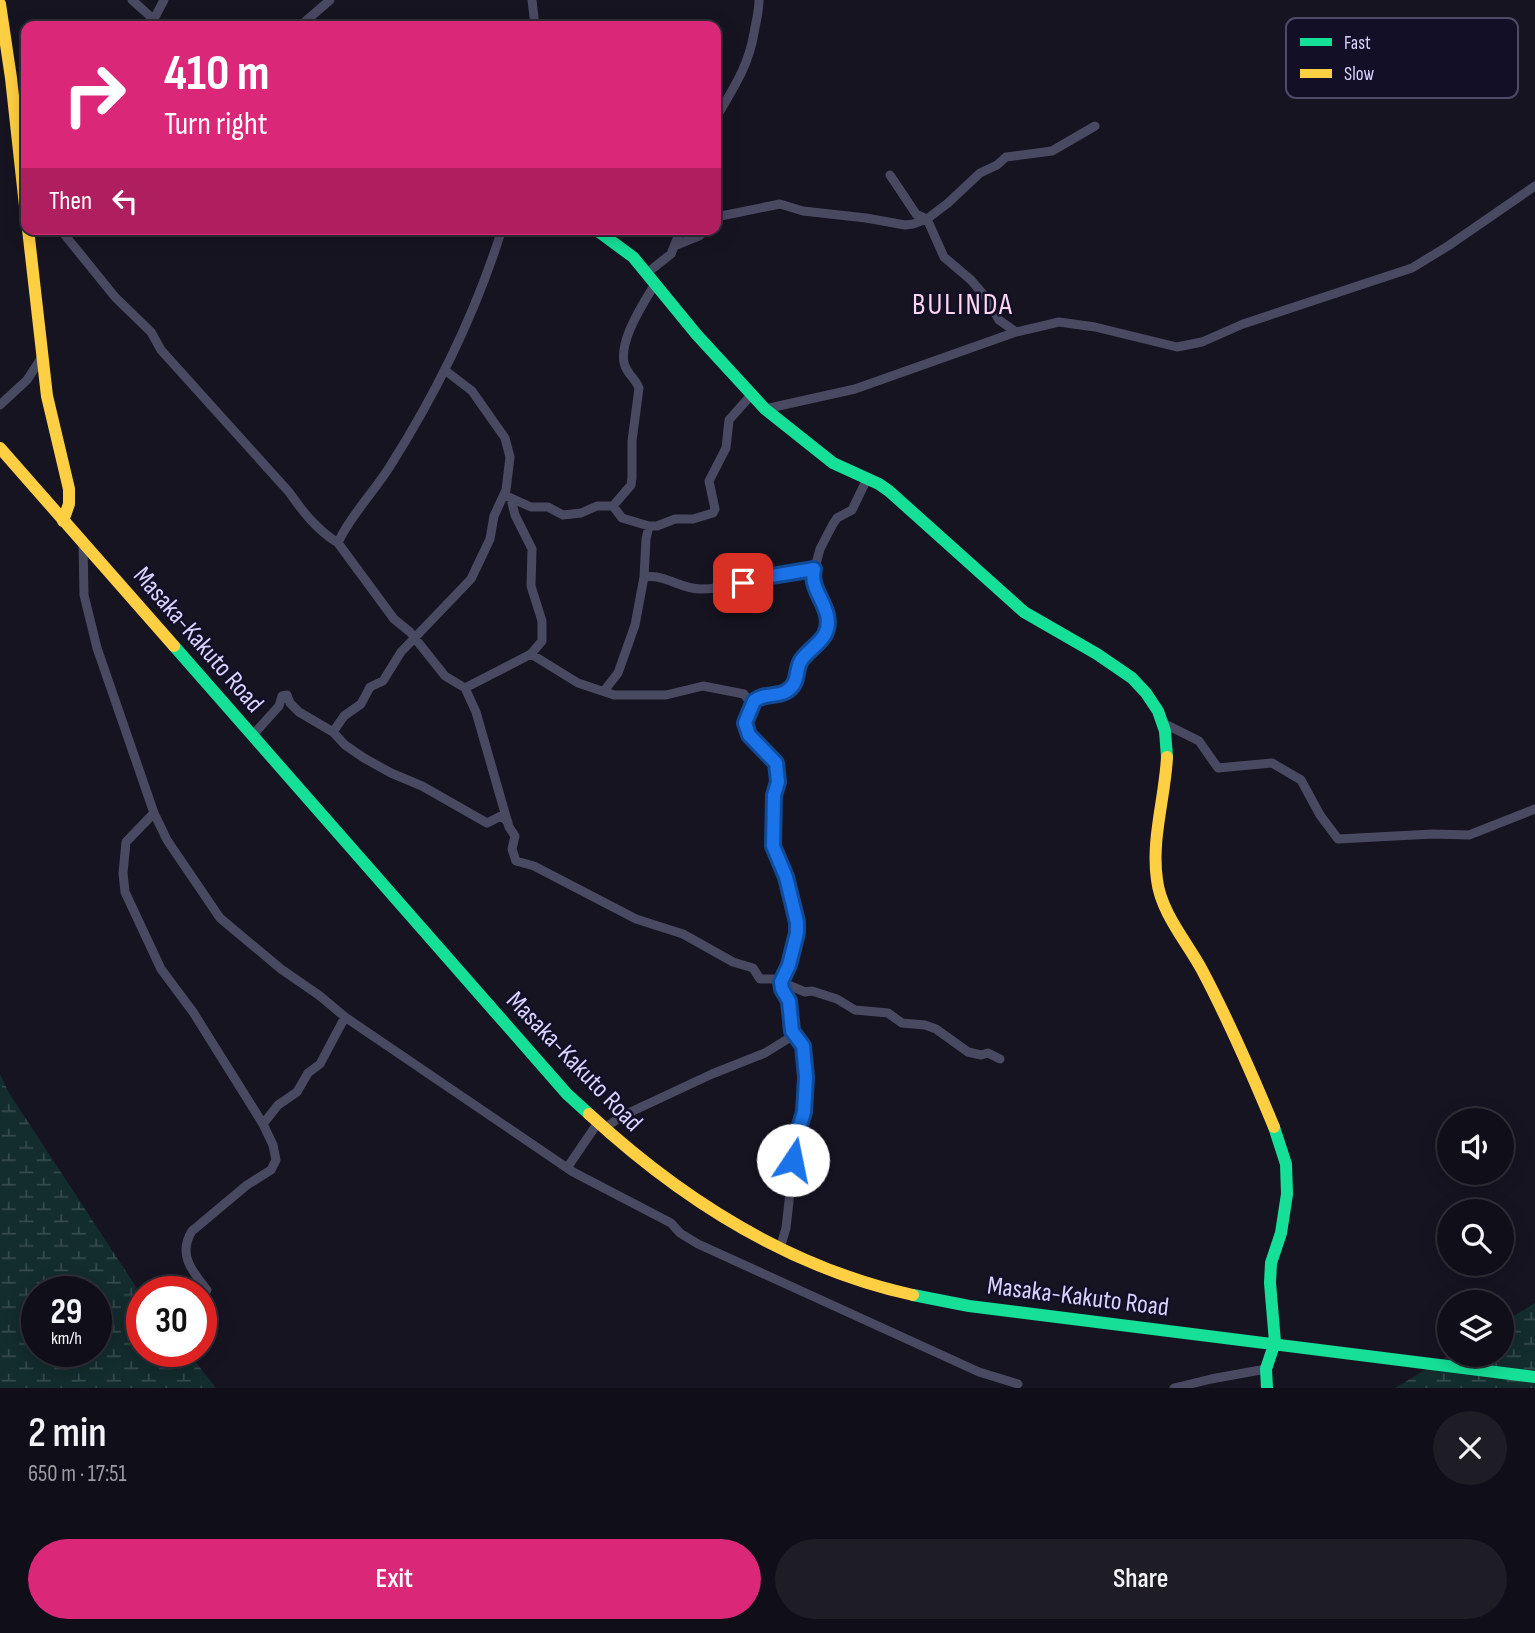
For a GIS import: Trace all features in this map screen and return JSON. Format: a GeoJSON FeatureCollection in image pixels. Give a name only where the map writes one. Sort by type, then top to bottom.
{"type":"FeatureCollection","features":[{"type":"Feature","properties":{"kind":"main road"},"geometry":{"type":"LineString","coordinates":[[0,4],[21,159]]}},
{"type":"Feature","properties":{"kind":"main road"},"geometry":{"type":"LineString","coordinates":[[29,235],[47,396],[69,489],[69,504],[62,520]]}},
{"type":"Feature","properties":{"kind":"main road"},"geometry":{"type":"LineString","coordinates":[[604,235],[623,248],[765,409],[818,453],[844,470],[867,479],[895,496],[1024,612],[1037,622],[1106,659],[1124,672],[1151,699],[1163,723],[1168,752],[1155,834],[1154,855],[1158,885],[1169,916],[1195,958],[1236,1039],[1284,1155],[1286,1210],[1271,1262],[1276,1346],[1266,1369],[1267,1388]]}},
{"type":"Feature","properties":{"kind":"main road","name":"Masaka-Kakuto Road"},"geometry":{"type":"LineString","coordinates":[[0,448],[541,1066],[600,1127],[655,1173],[700,1203],[779,1248],[844,1276],[969,1306],[1535,1377]]}},
{"type":"Feature","properties":{"kind":"street"},"geometry":{"type":"LineString","coordinates":[[132,0],[155,21]]}},
{"type":"Feature","properties":{"kind":"street"},"geometry":{"type":"LineString","coordinates":[[158,21],[164,0]]}},
{"type":"Feature","properties":{"kind":"street"},"geometry":{"type":"LineString","coordinates":[[306,21],[330,0]]}},
{"type":"Feature","properties":{"kind":"street"},"geometry":{"type":"LineString","coordinates":[[532,0],[534,21]]}},
{"type":"Feature","properties":{"kind":"street"},"geometry":{"type":"LineString","coordinates":[[721,110],[735,89],[752,52],[759,0]]}},
{"type":"Feature","properties":{"kind":"street"},"geometry":{"type":"LineString","coordinates":[[721,216],[779,204],[803,211],[905,225],[927,219],[980,173],[1006,158],[1052,151],[1095,126]]}},
{"type":"Feature","properties":{"kind":"street"},"geometry":{"type":"LineString","coordinates":[[890,175],[916,214],[927,219],[944,257],[971,280],[999,320],[1016,332]]}},
{"type":"Feature","properties":{"kind":"street"},"geometry":{"type":"LineString","coordinates":[[765,409],[855,389],[1016,332],[1059,322],[1095,327],[1177,347],[1190,346],[1243,324],[1412,268],[1439,253],[1535,186]]}},
{"type":"Feature","properties":{"kind":"street"},"geometry":{"type":"LineString","coordinates":[[65,235],[114,297],[151,332],[161,350],[289,492],[303,513],[322,533],[338,543],[394,618],[445,676],[465,688],[476,712],[508,822],[515,836],[512,842],[513,855],[521,863],[534,866],[636,919],[683,934],[733,962],[754,968],[760,979],[774,978],[804,992],[812,991],[837,999],[855,1010],[888,1013],[902,1023],[925,1025],[936,1029],[968,1052],[981,1055],[988,1053],[1000,1059]]}},
{"type":"Feature","properties":{"kind":"street"},"geometry":{"type":"LineString","coordinates":[[338,543],[393,463],[446,371],[484,283],[500,235]]}},
{"type":"Feature","properties":{"kind":"street"},"geometry":{"type":"LineString","coordinates":[[507,497],[531,507],[548,507],[563,515],[581,513],[597,506],[613,506],[631,485],[639,388],[625,364],[626,342],[651,279],[671,254],[679,235]]}},
{"type":"Feature","properties":{"kind":"street"},"geometry":{"type":"LineString","coordinates":[[674,246],[700,235]]}},
{"type":"Feature","properties":{"kind":"street"},"geometry":{"type":"LineString","coordinates":[[0,405],[27,380],[43,355]]}},
{"type":"Feature","properties":{"kind":"street"},"geometry":{"type":"LineString","coordinates":[[333,732],[345,716],[361,704],[370,687],[383,681],[401,652],[471,579],[490,539],[494,516],[507,497],[510,462],[505,438],[472,391],[446,371]]}},
{"type":"Feature","properties":{"kind":"street"},"geometry":{"type":"LineString","coordinates":[[613,506],[622,518],[649,526],[675,519],[693,519],[715,511],[709,481],[726,448],[729,420],[752,394]]}},
{"type":"Feature","properties":{"kind":"street"},"geometry":{"type":"LineString","coordinates":[[531,654],[578,683],[625,696],[666,695],[703,686],[744,694],[749,701],[754,701],[768,694],[786,691],[792,687],[800,672],[802,659],[825,636],[828,621],[825,606],[813,585],[820,549],[833,524],[855,507],[867,479]]}},
{"type":"Feature","properties":{"kind":"street"},"geometry":{"type":"LineString","coordinates":[[465,688],[531,654],[542,641],[542,621],[531,586],[532,549],[507,497]]}},
{"type":"Feature","properties":{"kind":"street"},"geometry":{"type":"LineString","coordinates":[[604,691],[622,662],[635,625],[644,577],[649,526]]}},
{"type":"Feature","properties":{"kind":"street"},"geometry":{"type":"LineString","coordinates":[[83,543],[84,595],[94,636],[114,702],[154,813],[182,865],[220,918],[281,969],[345,1017],[601,1188],[671,1223],[680,1233],[698,1244],[979,1372],[1018,1384]]}},
{"type":"Feature","properties":{"kind":"street"},"geometry":{"type":"LineString","coordinates":[[644,577],[656,575],[688,588],[701,589],[814,569]]}},
{"type":"Feature","properties":{"kind":"street"},"geometry":{"type":"LineString","coordinates":[[253,736],[279,706],[280,698],[284,695],[289,697],[290,703],[299,712],[333,732],[345,745],[391,774],[422,786],[483,821],[490,822],[501,816],[508,822]]}},
{"type":"Feature","properties":{"kind":"street"},"geometry":{"type":"LineString","coordinates":[[754,701],[745,723],[746,730],[776,763],[778,782],[774,795],[773,846],[786,877],[797,922],[789,965],[781,982],[789,1001],[794,1035],[803,1046],[806,1091],[804,1112],[796,1139],[786,1228],[779,1248]]}},
{"type":"Feature","properties":{"kind":"street"},"geometry":{"type":"LineString","coordinates":[[1163,723],[1199,741],[1218,768],[1272,763],[1301,779],[1320,815],[1338,839],[1469,835],[1535,809]]}},
{"type":"Feature","properties":{"kind":"street"},"geometry":{"type":"LineString","coordinates":[[154,813],[126,842],[125,892],[161,969],[193,1012],[263,1124],[275,1151],[276,1160],[271,1170],[247,1185],[192,1231],[188,1238],[188,1265],[197,1276]]}},
{"type":"Feature","properties":{"kind":"street"},"geometry":{"type":"LineString","coordinates":[[263,1124],[278,1105],[297,1092],[308,1073],[320,1064],[345,1017]]}},
{"type":"Feature","properties":{"kind":"street"},"geometry":{"type":"LineString","coordinates":[[568,1168],[600,1127],[712,1074],[765,1053],[794,1035]]}},
{"type":"Feature","properties":{"kind":"street"},"geometry":{"type":"LineString","coordinates":[[1174,1388],[1266,1369]]}},
{"type":"Feature","properties":{"kind":"green space"},"geometry":{"type":"Polygon","coordinates":[[[0,1074],[9,1093],[129,1276],[126,1276],[126,1367],[200,1367],[216,1388],[0,1388],[0,1074]]]}},
{"type":"Feature","properties":{"kind":"green space"},"geometry":{"type":"Polygon","coordinates":[[[1535,1303],[1535,1388],[1395,1388],[1437,1363],[1437,1367],[1514,1367],[1514,1316],[1535,1303]]]}},
{"type":"Feature","properties":{"kind":"traffic: fast"},"geometry":{"type":"LineString","coordinates":[[603,235],[633,257],[697,335],[765,409],[833,463],[889,491],[1024,612],[1097,654],[1132,678],[1158,711],[1165,731],[1167,757]]}},
{"type":"Feature","properties":{"kind":"traffic: fast"},"geometry":{"type":"LineString","coordinates":[[174,646],[567,1094],[589,1114]]}},
{"type":"Feature","properties":{"kind":"traffic: fast"},"geometry":{"type":"LineString","coordinates":[[1267,1388],[1266,1369],[1275,1342],[1271,1263],[1281,1233],[1287,1194],[1286,1164],[1274,1127]]}},
{"type":"Feature","properties":{"kind":"traffic: fast"},"geometry":{"type":"LineString","coordinates":[[913,1295],[969,1306],[1535,1377]]}},
{"type":"Feature","properties":{"kind":"traffic: slow"},"geometry":{"type":"LineString","coordinates":[[0,4],[21,169]]}},
{"type":"Feature","properties":{"kind":"traffic: slow"},"geometry":{"type":"LineString","coordinates":[[29,235],[47,396],[69,489],[69,504],[63,521]]}},
{"type":"Feature","properties":{"kind":"traffic: slow"},"geometry":{"type":"LineString","coordinates":[[0,448],[174,646]]}},
{"type":"Feature","properties":{"kind":"traffic: slow"},"geometry":{"type":"LineString","coordinates":[[1167,757],[1156,849],[1159,892],[1169,916],[1222,1009],[1274,1127]]}},
{"type":"Feature","properties":{"kind":"traffic: slow"},"geometry":{"type":"LineString","coordinates":[[589,1114],[661,1174],[739,1226],[823,1267],[913,1295]]}},
{"type":"Feature","properties":{"kind":"district","name":"BULINDA"},"geometry":{"type":"Point","coordinates":[963,305]}},
{"type":"Feature","properties":{"kind":"route"},"geometry":{"type":"LineString","coordinates":[[743,583],[814,569],[813,585],[825,606],[828,621],[825,636],[802,659],[800,672],[792,687],[779,694],[758,697],[745,723],[749,735],[776,763],[778,782],[774,795],[773,846],[786,877],[797,922],[789,965],[781,982],[789,1001],[792,1031],[803,1046],[806,1077],[804,1112],[793,1160]]}}]}
